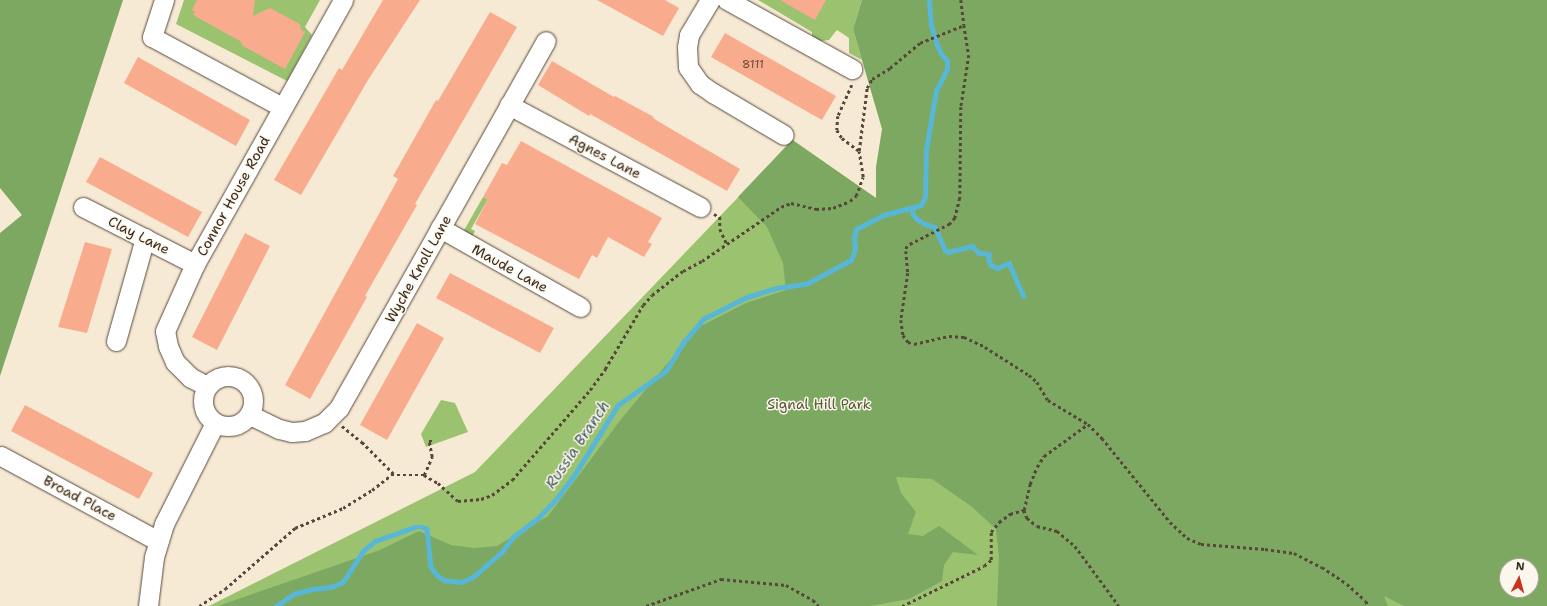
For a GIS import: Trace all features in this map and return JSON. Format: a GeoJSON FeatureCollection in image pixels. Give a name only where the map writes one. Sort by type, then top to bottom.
{"type":"FeatureCollection","features":[{"type":"Feature","properties":{"kind":"street"},"geometry":{"type":"LineString","coordinates":[[164,0],[152,37],[282,107]]}},
{"type":"Feature","properties":{"kind":"street","name":"Connor House Road"},"geometry":{"type":"LineString","coordinates":[[207,386],[191,378],[175,362],[168,346],[165,331],[195,264],[343,0]]}},
{"type":"Feature","properties":{"kind":"street"},"geometry":{"type":"LineString","coordinates":[[710,0],[689,35],[687,47],[688,66],[700,84],[784,135]]}},
{"type":"Feature","properties":{"kind":"street"},"geometry":{"type":"LineString","coordinates":[[727,0],[853,75]]}},
{"type":"Feature","properties":{"kind":"street","name":"Wyche Knoll Lane"},"geometry":{"type":"LineString","coordinates":[[250,415],[279,429],[292,432],[315,428],[331,418],[340,408],[546,41]]}},
{"type":"Feature","properties":{"kind":"street","name":"Agnes Lane"},"geometry":{"type":"LineString","coordinates":[[509,105],[700,207]]}},
{"type":"Feature","properties":{"kind":"street","name":"Clay Lane"},"geometry":{"type":"LineString","coordinates":[[83,206],[195,264]]}},
{"type":"Feature","properties":{"kind":"street","name":"Maude Lane"},"geometry":{"type":"LineString","coordinates":[[440,228],[580,307]]}},
{"type":"Feature","properties":{"kind":"street"},"geometry":{"type":"LineString","coordinates":[[116,341],[145,238]]}},
{"type":"Feature","properties":{"kind":"street"},"geometry":{"type":"LineString","coordinates":[[221,376],[230,376],[245,382],[251,390],[253,398],[253,407],[250,415],[238,425],[222,426],[215,423],[208,418],[202,402],[207,386],[213,380],[221,376]]}},
{"type":"Feature","properties":{"kind":"street"},"geometry":{"type":"LineString","coordinates":[[148,606],[153,563],[164,524],[215,423]]}},
{"type":"Feature","properties":{"kind":"street","name":"Broad Place"},"geometry":{"type":"LineString","coordinates":[[1,456],[158,541]]}},
{"type":"Feature","properties":{"kind":"path"},"geometry":{"type":"LineString","coordinates":[[961,0],[969,55],[961,107],[960,198],[955,218],[942,229],[907,246],[908,273],[901,320],[903,335],[908,342],[914,344],[933,339],[957,336],[978,344],[1029,375],[1037,382],[1048,400],[1088,424],[1123,462],[1170,522],[1187,538],[1201,544],[1294,553],[1322,567],[1347,584],[1366,601],[1368,606]]}},
{"type":"Feature","properties":{"kind":"path"},"geometry":{"type":"LineString","coordinates":[[199,606],[225,588],[294,528],[343,508],[394,474],[424,475],[438,483],[458,501],[481,499],[492,495],[512,480],[590,390],[605,369],[643,305],[684,271],[702,261],[781,207],[791,203],[816,209],[833,208],[850,201],[856,196],[863,177],[859,151],[867,88],[872,79],[890,68],[926,39],[964,25]]}},
{"type":"Feature","properties":{"kind":"path"},"geometry":{"type":"LineString","coordinates":[[853,75],[838,116],[837,130],[842,138],[859,151]]}},
{"type":"Feature","properties":{"kind":"path"},"geometry":{"type":"LineString","coordinates":[[700,207],[720,217],[720,229],[727,244]]}},
{"type":"Feature","properties":{"kind":"path"},"geometry":{"type":"LineString","coordinates":[[331,418],[362,442],[394,474]]}},
{"type":"Feature","properties":{"kind":"path"},"geometry":{"type":"LineString","coordinates":[[1088,424],[1044,456],[1037,467],[1030,484],[1024,510],[1027,518],[1037,526],[1057,531],[1075,546],[1119,606]]}},
{"type":"Feature","properties":{"kind":"path"},"geometry":{"type":"LineString","coordinates":[[424,475],[432,457],[429,441],[432,441]]}},
{"type":"Feature","properties":{"kind":"path"},"geometry":{"type":"LineString","coordinates":[[902,606],[984,566],[991,560],[991,532],[999,522],[1010,514],[1024,510]]}},
{"type":"Feature","properties":{"kind":"path"},"geometry":{"type":"LineString","coordinates":[[646,606],[721,578],[786,585],[813,600],[819,606]]}},
{"type":"Feature","properties":{"kind":"green space"},"geometry":{"type":"Polygon","coordinates":[[[0,0],[123,0],[0,376],[0,233],[22,215],[0,188],[0,0]]]}},
{"type":"Feature","properties":{"kind":"green space"},"geometry":{"type":"Polygon","coordinates":[[[184,0],[320,0],[305,27],[312,35],[287,81],[176,24],[184,0]]]}},
{"type":"Feature","properties":{"kind":"green space"},"geometry":{"type":"Polygon","coordinates":[[[758,0],[862,0],[853,29],[862,60],[849,53],[849,38],[837,30],[829,40],[821,41],[812,38],[812,32],[758,0]]]}},
{"type":"Feature","properties":{"kind":"green space"},"geometry":{"type":"Polygon","coordinates":[[[862,0],[1547,0],[1547,606],[1404,606],[1384,596],[1388,606],[997,606],[999,557],[996,529],[971,506],[932,479],[896,477],[901,493],[916,512],[908,534],[923,536],[939,526],[978,555],[953,552],[944,565],[942,581],[909,599],[870,606],[218,606],[380,550],[419,531],[451,545],[474,548],[497,546],[548,516],[622,418],[697,328],[746,303],[786,290],[783,263],[767,227],[738,197],[792,140],[876,198],[876,167],[882,129],[853,29],[862,0]]]}},
{"type":"Feature","properties":{"kind":"green space","name":"Signal Hill Park"},"geometry":{"type":"Polygon","coordinates":[[[793,140],[1178,410],[1499,589],[1499,598],[1516,598],[1530,606],[209,606],[475,472],[793,140]]]}},
{"type":"Feature","properties":{"kind":"green space"},"geometry":{"type":"Polygon","coordinates":[[[483,197],[488,199],[471,229],[475,231],[472,237],[463,232],[483,197]]]}},
{"type":"Feature","properties":{"kind":"green space"},"geometry":{"type":"Polygon","coordinates":[[[441,400],[455,403],[468,432],[426,447],[421,434],[441,400]]]}},
{"type":"Feature","properties":{"kind":"building"},"geometry":{"type":"Polygon","coordinates":[[[197,0],[255,0],[253,16],[270,8],[300,24],[301,30],[305,32],[285,69],[243,46],[240,41],[193,15],[195,12],[192,10],[197,0]]]}},
{"type":"Feature","properties":{"kind":"building"},"geometry":{"type":"Polygon","coordinates":[[[383,0],[420,0],[368,80],[301,195],[274,180],[339,68],[342,70],[383,0]]]}},
{"type":"Feature","properties":{"kind":"building"},"geometry":{"type":"Polygon","coordinates":[[[597,0],[665,0],[679,8],[663,36],[597,0]]]}},
{"type":"Feature","properties":{"kind":"building"},"geometry":{"type":"Polygon","coordinates":[[[780,0],[826,0],[815,20],[780,0]]]}},
{"type":"Feature","properties":{"kind":"building"},"geometry":{"type":"Polygon","coordinates":[[[490,12],[517,27],[415,204],[417,205],[365,296],[367,297],[310,399],[285,385],[398,179],[393,176],[436,100],[438,101],[490,12]]]}},
{"type":"Feature","properties":{"kind":"building"},"geometry":{"type":"Polygon","coordinates":[[[725,33],[836,96],[822,120],[711,57],[725,33]]]}},
{"type":"Feature","properties":{"kind":"building"},"geometry":{"type":"Polygon","coordinates":[[[138,57],[250,120],[236,146],[124,83],[138,57]]]}},
{"type":"Feature","properties":{"kind":"building"},"geometry":{"type":"Polygon","coordinates":[[[552,61],[614,97],[615,96],[654,117],[653,118],[666,126],[740,169],[727,191],[590,114],[589,116],[538,85],[552,61]]]}},
{"type":"Feature","properties":{"kind":"building"},"geometry":{"type":"Polygon","coordinates":[[[521,141],[662,218],[648,242],[652,244],[644,257],[608,237],[597,258],[592,255],[579,279],[475,224],[488,199],[483,197],[502,163],[507,165],[521,141]]]}},
{"type":"Feature","properties":{"kind":"building"},"geometry":{"type":"Polygon","coordinates":[[[100,157],[202,212],[188,237],[86,182],[100,157]]]}},
{"type":"Feature","properties":{"kind":"building"},"geometry":{"type":"Polygon","coordinates":[[[245,233],[270,246],[217,350],[192,337],[245,233]]]}},
{"type":"Feature","properties":{"kind":"building"},"geometry":{"type":"Polygon","coordinates":[[[85,242],[112,249],[87,333],[58,327],[85,242]]]}},
{"type":"Feature","properties":{"kind":"building"},"geometry":{"type":"Polygon","coordinates":[[[450,273],[554,328],[540,353],[436,298],[450,273]]]}},
{"type":"Feature","properties":{"kind":"building"},"geometry":{"type":"Polygon","coordinates":[[[417,323],[444,338],[387,440],[360,425],[417,323]]]}},
{"type":"Feature","properties":{"kind":"building"},"geometry":{"type":"Polygon","coordinates":[[[25,405],[153,473],[139,499],[11,431],[25,405]]]}},
{"type":"Feature","properties":{"kind":"waterway","name":"Russia Branch"},"geometry":{"type":"LineString","coordinates":[[276,606],[294,594],[313,589],[331,587],[343,582],[363,551],[375,541],[415,527],[427,529],[431,567],[437,575],[444,580],[461,582],[473,577],[501,553],[513,537],[537,519],[557,498],[575,474],[618,405],[666,371],[683,343],[703,319],[747,297],[776,288],[806,284],[851,260],[855,249],[854,237],[856,229],[884,215],[921,205],[925,197],[926,150],[936,91],[947,69],[947,61],[941,54],[936,43],[931,25],[929,0]]}},
{"type":"Feature","properties":{"kind":"waterway"},"geometry":{"type":"LineString","coordinates":[[912,208],[913,214],[917,219],[925,224],[935,227],[945,249],[948,252],[972,246],[979,253],[989,254],[991,265],[997,268],[1009,263],[1024,296]]}}]}
